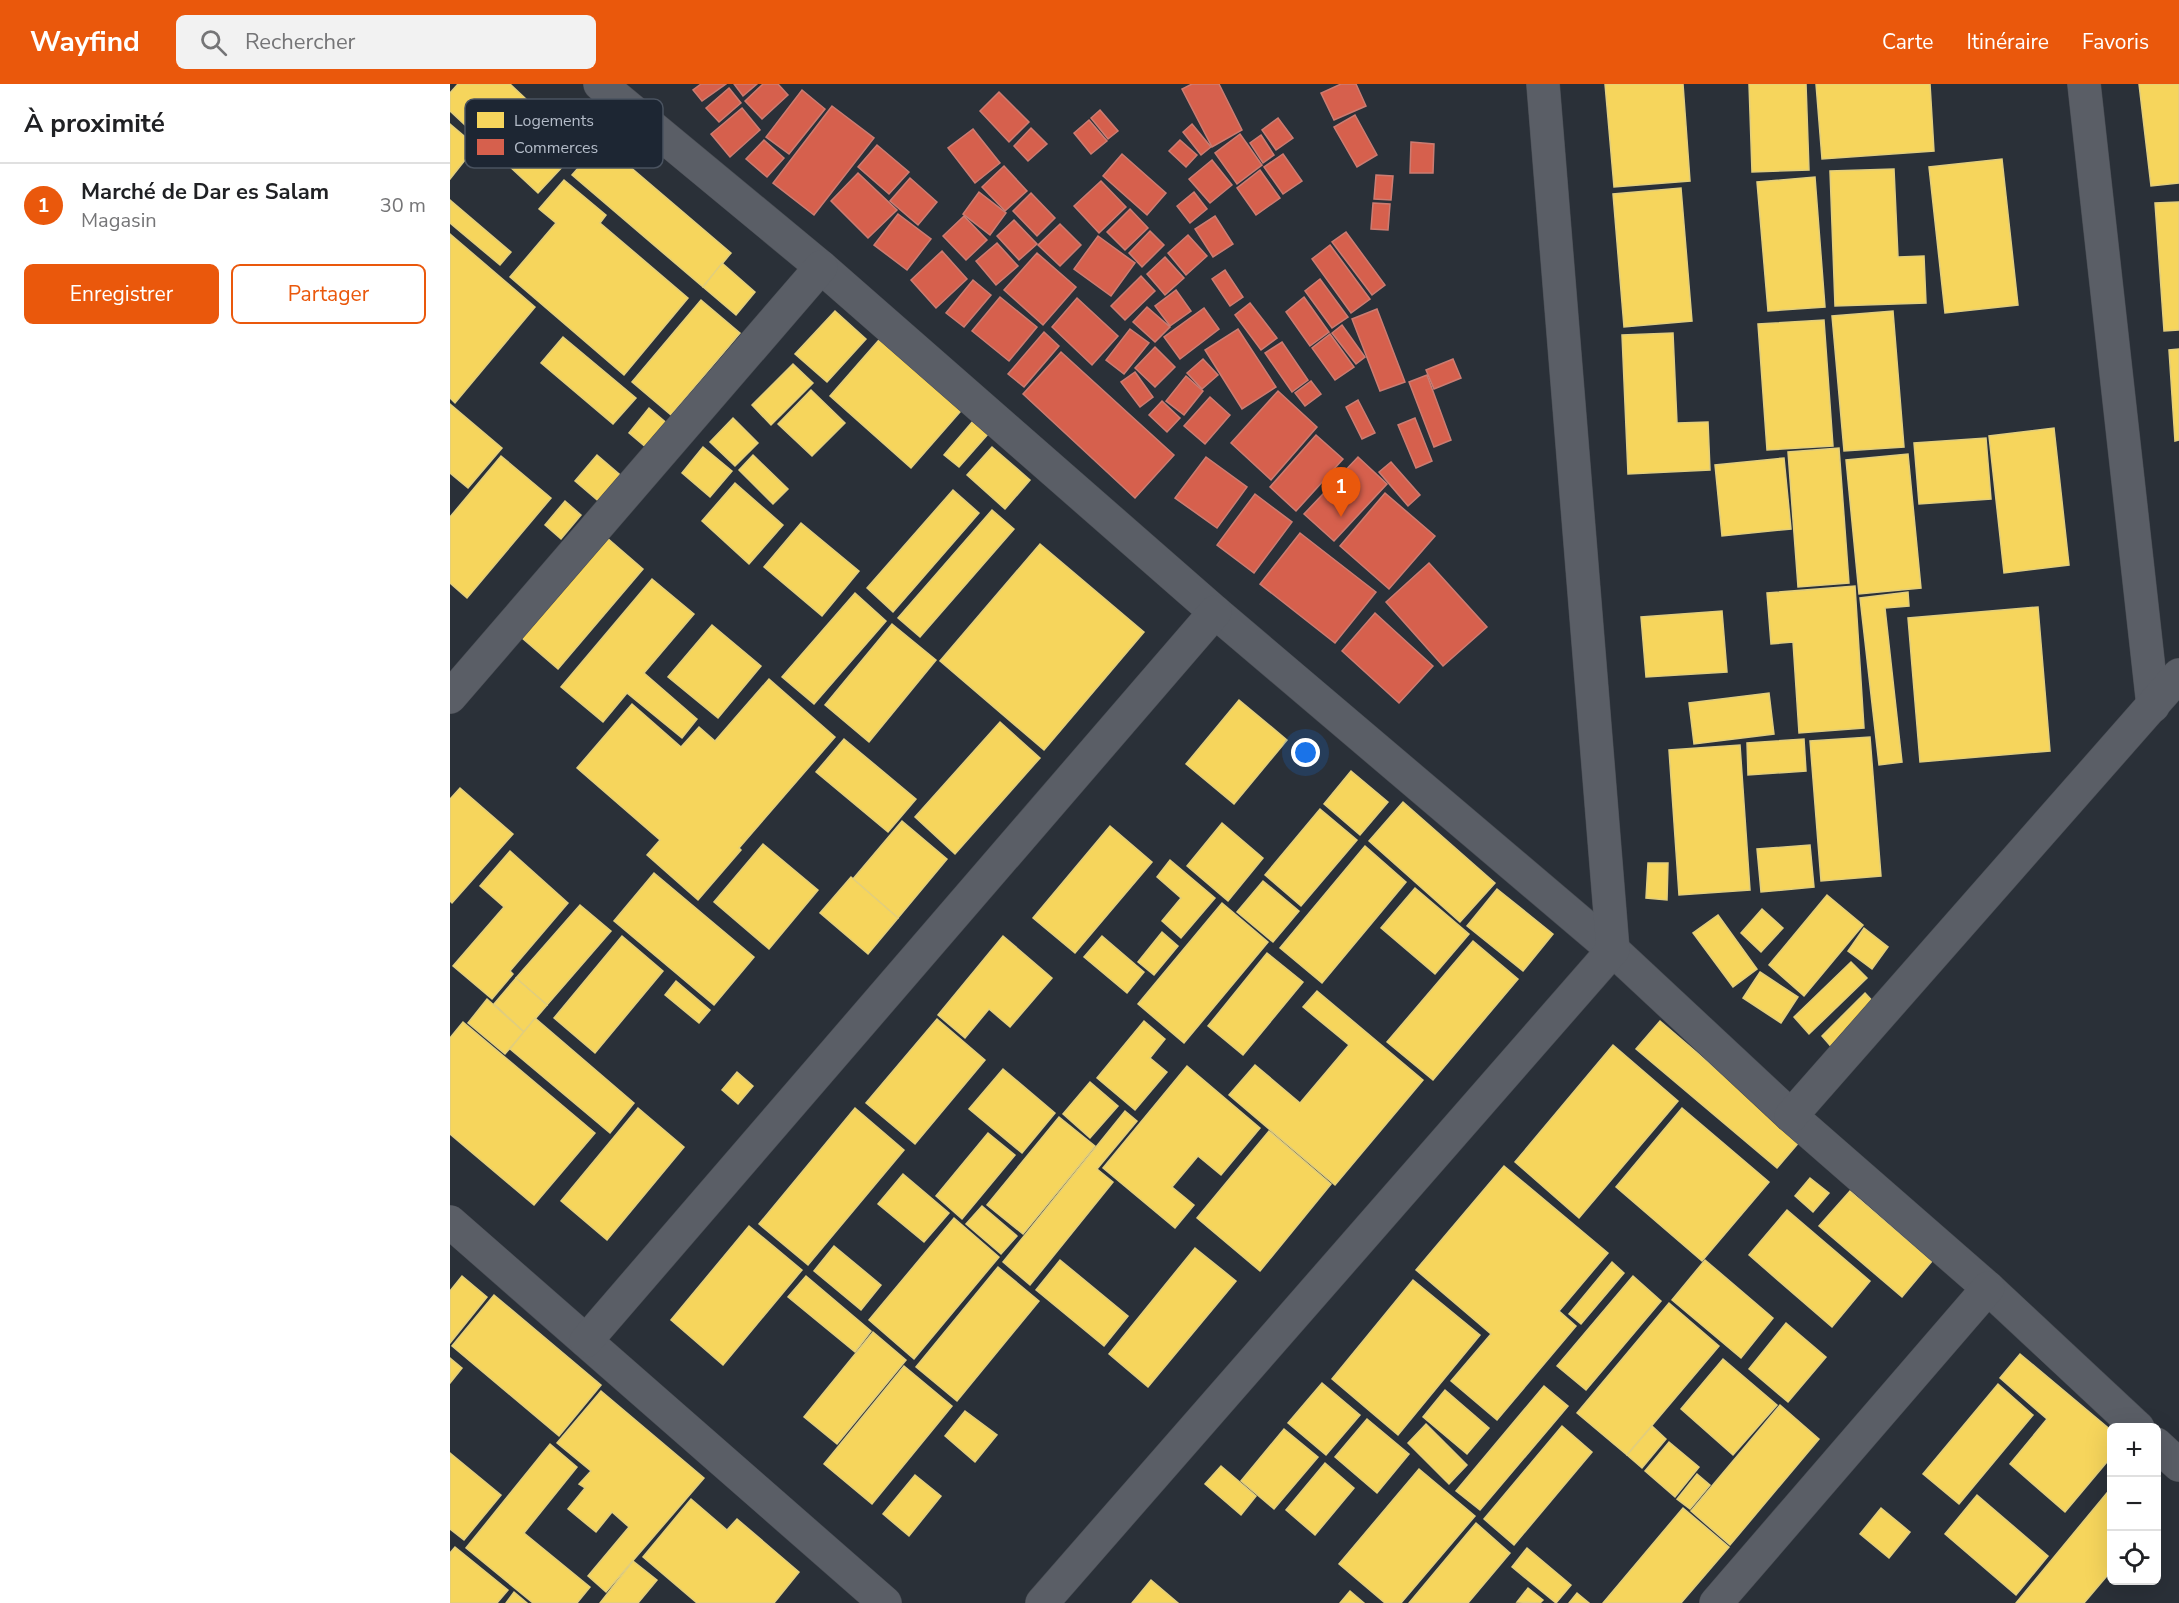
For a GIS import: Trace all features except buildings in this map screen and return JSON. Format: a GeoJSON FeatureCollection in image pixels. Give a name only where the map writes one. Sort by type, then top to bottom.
{"type":"FeatureCollection","features":[{"type":"Feature","properties":{"kind":"street"},"geometry":{"type":"LineString","coordinates":[[600,84],[618,99]]}},
{"type":"Feature","properties":{"kind":"street"},"geometry":{"type":"LineString","coordinates":[[1042,1603],[1613,950],[1543,84]]}},
{"type":"Feature","properties":{"kind":"street"},"geometry":{"type":"LineString","coordinates":[[2084,84],[2152,706]]}},
{"type":"Feature","properties":{"kind":"street"},"geometry":{"type":"LineString","coordinates":[[663,136],[821,267],[1215,612],[1613,950],[1791,1116],[1988,1288],[2133,1423]]}},
{"type":"Feature","properties":{"kind":"street"},"geometry":{"type":"LineString","coordinates":[[450,697],[821,267]]}},
{"type":"Feature","properties":{"kind":"street"},"geometry":{"type":"LineString","coordinates":[[586,1341],[1215,612]]}},
{"type":"Feature","properties":{"kind":"street"},"geometry":{"type":"LineString","coordinates":[[1791,1116],[2179,675]]}},
{"type":"Feature","properties":{"kind":"street"},"geometry":{"type":"LineString","coordinates":[[450,1222],[885,1603]]}},
{"type":"Feature","properties":{"kind":"street"},"geometry":{"type":"LineString","coordinates":[[1716,1603],[1988,1288]]}},
{"type":"Feature","properties":{"kind":"street"},"geometry":{"type":"LineString","coordinates":[[2161,1448],[2179,1465]]}},
{"type":"Feature","properties":{"kind":"place","name":"Marché de Dar es Salam"},"geometry":{"type":"Point","coordinates":[1341,517]}}]}
